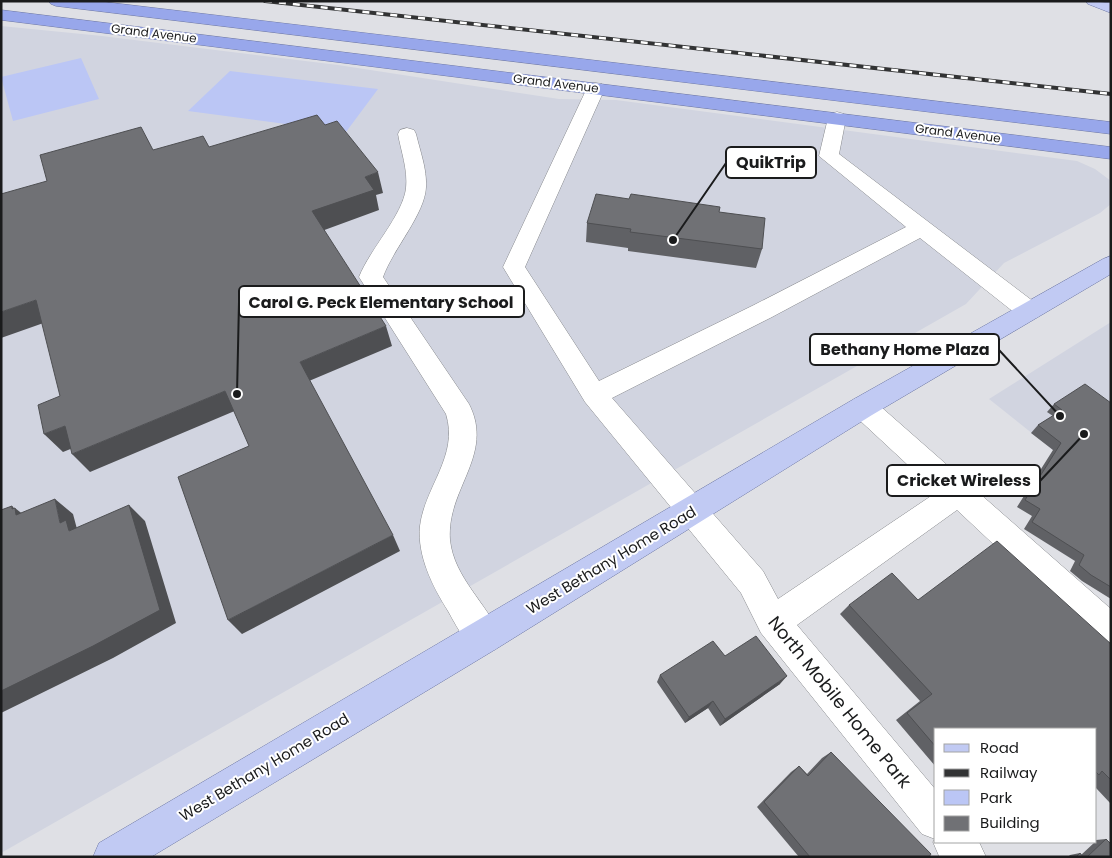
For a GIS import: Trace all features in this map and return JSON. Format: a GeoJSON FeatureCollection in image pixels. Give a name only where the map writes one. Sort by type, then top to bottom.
{"type":"FeatureCollection","features":[{"type":"Feature","properties":{"kind":"highway","name":"Grand Avenue"},"geometry":{"type":"LineString","coordinates":[[56,1],[1111,128]]}},
{"type":"Feature","properties":{"kind":"highway","name":"Grand Avenue"},"geometry":{"type":"LineString","coordinates":[[1,15],[1111,152]]}},
{"type":"Feature","properties":{"kind":"highway"},"geometry":{"type":"LineString","coordinates":[[1031,143],[1078,154],[1111,168]]}},
{"type":"Feature","properties":{"kind":"main road"},"geometry":{"type":"LineString","coordinates":[[1093,1],[1111,8]]}},
{"type":"Feature","properties":{"kind":"main road","name":"West Bethany Home Road"},"geometry":{"type":"LineString","coordinates":[[112,857],[484,637],[863,407],[1111,264]]}},
{"type":"Feature","properties":{"kind":"lane","name":"North Mobile Home Park"},"geometry":{"type":"LineString","coordinates":[[596,88],[514,267],[594,395],[752,582],[773,622],[934,818]]}},
{"type":"Feature","properties":{"kind":"lane"},"geometry":{"type":"LineString","coordinates":[[836,118],[829,156],[1028,311]]}},
{"type":"Feature","properties":{"kind":"lane"},"geometry":{"type":"LineString","coordinates":[[407,134],[416,190],[411,203],[374,264],[371,277],[459,412],[464,429],[462,448],[439,507],[434,538],[441,569],[484,637]]}},
{"type":"Feature","properties":{"kind":"lane"},"geometry":{"type":"LineString","coordinates":[[594,395],[763,311],[921,228]]}},
{"type":"Feature","properties":{"kind":"lane"},"geometry":{"type":"LineString","coordinates":[[863,407],[1111,631]]}},
{"type":"Feature","properties":{"kind":"lane"},"geometry":{"type":"LineString","coordinates":[[773,622],[958,494]]}},
{"type":"Feature","properties":{"kind":"lane"},"geometry":{"type":"LineString","coordinates":[[955,843],[966,857]]}},
{"type":"Feature","properties":{"kind":"shaded area"},"geometry":{"type":"Polygon","coordinates":[[[1,26],[102,36],[338,65],[559,99],[616,100],[1077,161],[1095,169],[1111,181],[1111,204],[1100,213],[1004,263],[966,304],[1,853],[1,26]]]}},
{"type":"Feature","properties":{"kind":"shaded area"},"geometry":{"type":"Polygon","coordinates":[[[1111,322],[1111,496],[989,399],[1111,322]]]}},
{"type":"Feature","properties":{"kind":"green space"},"geometry":{"type":"Polygon","coordinates":[[[81,58],[99,99],[13,121],[1,77],[81,58]]]}},
{"type":"Feature","properties":{"kind":"green space"},"geometry":{"type":"Polygon","coordinates":[[[230,71],[378,89],[346,132],[188,111],[230,71]]]}},
{"type":"Feature","properties":{"kind":"building"},"geometry":{"type":"Polygon","coordinates":[[[317,115],[325,125],[337,121],[378,172],[365,177],[374,190],[312,211],[386,326],[300,362],[393,535],[228,620],[178,477],[249,446],[225,391],[72,454],[65,426],[44,434],[38,405],[60,396],[36,300],[1,312],[1,194],[47,181],[40,155],[141,127],[153,150],[203,136],[209,147],[317,115]]]}},
{"type":"Feature","properties":{"kind":"building"},"geometry":{"type":"Polygon","coordinates":[[[596,194],[629,199],[631,194],[720,207],[719,212],[765,218],[762,249],[630,232],[631,229],[587,223],[596,194]]]}},
{"type":"Feature","properties":{"kind":"building"},"geometry":{"type":"Polygon","coordinates":[[[1085,384],[1111,403],[1111,587],[1079,565],[1084,555],[1032,522],[1040,509],[1025,500],[1061,443],[1038,425],[1062,410],[1054,404],[1085,384]]]}},
{"type":"Feature","properties":{"kind":"building"},"geometry":{"type":"Polygon","coordinates":[[[55,499],[60,523],[66,520],[69,531],[129,505],[160,610],[93,646],[1,691],[1,510],[12,506],[12,509],[15,508],[16,515],[55,499]]]}},
{"type":"Feature","properties":{"kind":"building"},"geometry":{"type":"Polygon","coordinates":[[[997,541],[1111,644],[1111,780],[1102,771],[1099,775],[1097,773],[1097,728],[934,728],[934,745],[907,713],[932,694],[849,605],[892,573],[918,600],[997,541]]]}},
{"type":"Feature","properties":{"kind":"building"},"geometry":{"type":"Polygon","coordinates":[[[756,636],[787,676],[725,719],[713,701],[689,717],[660,675],[713,641],[725,656],[756,636]]]}},
{"type":"Feature","properties":{"kind":"building"},"geometry":{"type":"Polygon","coordinates":[[[831,752],[931,854],[929,857],[810,857],[764,802],[799,766],[808,776],[831,752]]]}},
{"type":"Feature","properties":{"kind":"building"},"geometry":{"type":"Polygon","coordinates":[[[1106,839],[1111,844],[1111,857],[1087,857],[1106,839]]]}},
{"type":"Feature","properties":{"kind":"railway"},"geometry":{"type":"LineString","coordinates":[[265,1],[1111,94]]}},
{"type":"Feature","properties":{"kind":"place","name":"QuikTrip"},"geometry":{"type":"Point","coordinates":[673,240]}},
{"type":"Feature","properties":{"kind":"place","name":"Carol G. Peck Elementary School"},"geometry":{"type":"Point","coordinates":[237,394]}},
{"type":"Feature","properties":{"kind":"place","name":"Bethany Home Plaza"},"geometry":{"type":"Point","coordinates":[1060,416]}},
{"type":"Feature","properties":{"kind":"place","name":"Cricket Wireless"},"geometry":{"type":"Point","coordinates":[1084,434]}}]}
